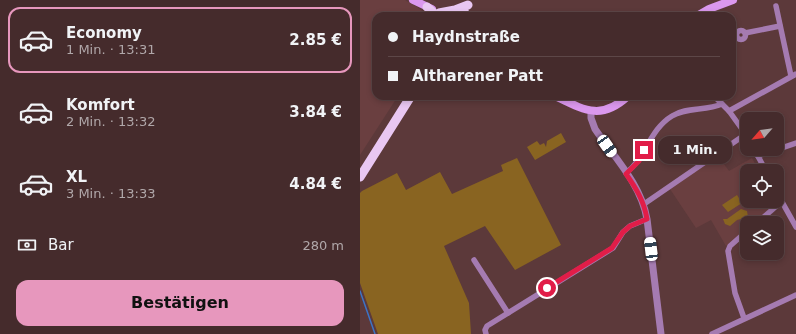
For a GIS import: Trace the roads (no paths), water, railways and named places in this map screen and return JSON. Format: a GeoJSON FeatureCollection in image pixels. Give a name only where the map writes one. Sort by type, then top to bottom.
{"type":"FeatureCollection","features":[{"type":"Feature","properties":{"kind":"main road"},"geometry":{"type":"LineString","coordinates":[[413,0],[435,12]]}},
{"type":"Feature","properties":{"kind":"main road"},"geometry":{"type":"LineString","coordinates":[[704,12],[733,0]]}},
{"type":"Feature","properties":{"kind":"main road"},"geometry":{"type":"LineString","coordinates":[[449,12],[455,10],[466,10]]}},
{"type":"Feature","properties":{"kind":"main road"},"geometry":{"type":"LineString","coordinates":[[360,177],[408,100]]}},
{"type":"Feature","properties":{"kind":"main road"},"geometry":{"type":"LineString","coordinates":[[563,100],[584,110],[591,111],[607,110],[624,100]]}},
{"type":"Feature","properties":{"kind":"street"},"geometry":{"type":"LineString","coordinates":[[730,111],[794,75],[776,6]]}},
{"type":"Feature","properties":{"kind":"street"},"geometry":{"type":"LineString","coordinates":[[745,33],[780,26]]}},
{"type":"Feature","properties":{"kind":"street"},"geometry":{"type":"LineString","coordinates":[[718,100],[730,111],[740,126]]}},
{"type":"Feature","properties":{"kind":"street"},"geometry":{"type":"LineString","coordinates":[[626,174],[639,161],[650,139],[662,124],[672,116],[683,112],[722,104]]}},
{"type":"Feature","properties":{"kind":"street"},"geometry":{"type":"LineString","coordinates":[[591,111],[591,118],[595,129],[638,190],[644,204],[661,334]]}},
{"type":"Feature","properties":{"kind":"street"},"geometry":{"type":"LineString","coordinates":[[644,204],[740,139]]}},
{"type":"Feature","properties":{"kind":"street"},"geometry":{"type":"LineString","coordinates":[[784,147],[796,143]]}},
{"type":"Feature","properties":{"kind":"street"},"geometry":{"type":"LineString","coordinates":[[758,156],[762,164]]}},
{"type":"Feature","properties":{"kind":"street"},"geometry":{"type":"LineString","coordinates":[[784,206],[795,223]]}},
{"type":"Feature","properties":{"kind":"street"},"geometry":{"type":"LineString","coordinates":[[764,216],[774,208]]}},
{"type":"Feature","properties":{"kind":"street"},"geometry":{"type":"LineString","coordinates":[[486,334],[485,330],[487,326],[612,248],[623,232],[630,226],[647,219]]}},
{"type":"Feature","properties":{"kind":"street"},"geometry":{"type":"LineString","coordinates":[[740,237],[730,246],[728,251],[735,293],[744,318]]}},
{"type":"Feature","properties":{"kind":"street"},"geometry":{"type":"LineString","coordinates":[[474,260],[508,313]]}},
{"type":"Feature","properties":{"kind":"street"},"geometry":{"type":"LineString","coordinates":[[712,334],[796,295]]}},
{"type":"Feature","properties":{"kind":"waterway"},"geometry":{"type":"LineString","coordinates":[[360,291],[375,334]]}}]}
